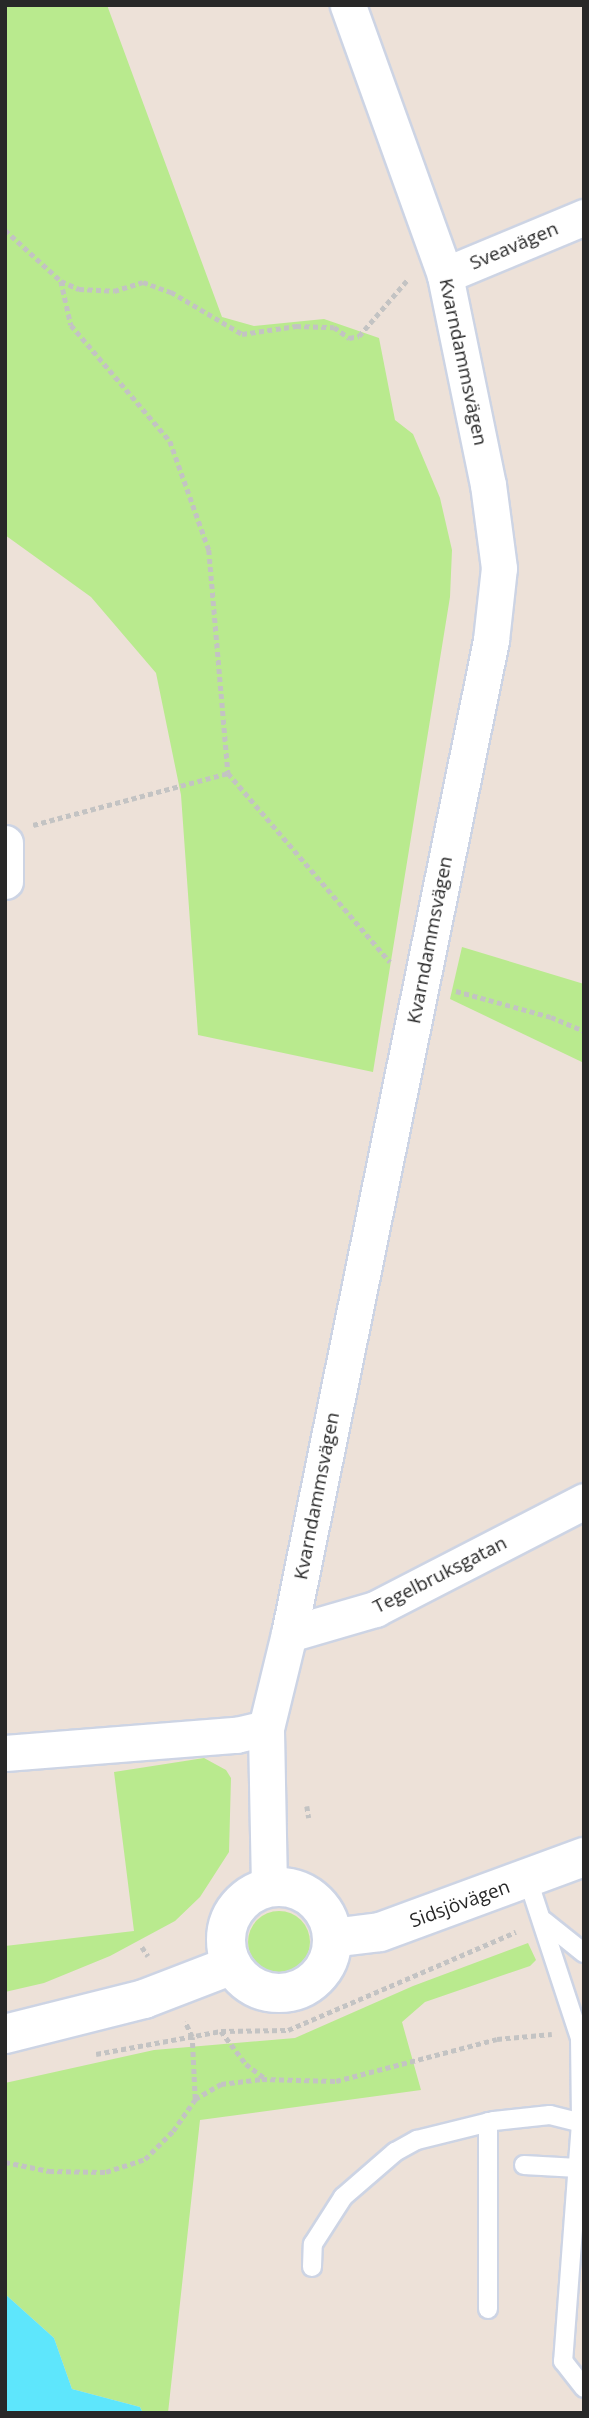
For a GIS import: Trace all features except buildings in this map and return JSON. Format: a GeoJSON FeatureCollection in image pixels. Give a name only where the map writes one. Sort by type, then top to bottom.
{"type":"FeatureCollection","features":[{"type":"Feature","properties":{"kind":"main road","name":"Sidsjövägen"},"geometry":{"type":"LineString","coordinates":[[332,1938],[380,1932],[528,1880],[584,1857]]}},
{"type":"Feature","properties":{"kind":"main road"},"geometry":{"type":"LineString","coordinates":[[269,1887],[289,1888],[315,1900],[327,1916],[332,1938],[323,1970],[298,1990],[276,1993],[257,1989],[232,1965],[226,1931],[233,1912],[247,1897],[269,1887]]}},
{"type":"Feature","properties":{"kind":"main road"},"geometry":{"type":"LineString","coordinates":[[5,2034],[144,1999],[232,1965]]}},
{"type":"Feature","properties":{"kind":"street","name":"Kvarndammsvägen"},"geometry":{"type":"LineString","coordinates":[[269,1887],[266,1728],[289,1634],[491,640],[499,568],[488,485],[445,275],[348,5]]}},
{"type":"Feature","properties":{"kind":"street","name":"Sveavägen"},"geometry":{"type":"LineString","coordinates":[[445,275],[584,217]]}},
{"type":"Feature","properties":{"kind":"street"},"geometry":{"type":"LineString","coordinates":[[5,881],[12,836]]}},
{"type":"Feature","properties":{"kind":"street","name":"Tegelbruksgatan"},"geometry":{"type":"LineString","coordinates":[[289,1634],[375,1609],[584,1501]]}},
{"type":"Feature","properties":{"kind":"street"},"geometry":{"type":"LineString","coordinates":[[5,1753],[236,1735],[266,1728]]}},
{"type":"Feature","properties":{"kind":"lane"},"geometry":{"type":"LineString","coordinates":[[528,1880],[544,1921],[580,2038],[582,2123],[563,2361],[584,2388]]}},
{"type":"Feature","properties":{"kind":"lane"},"geometry":{"type":"LineString","coordinates":[[544,1921],[584,1953]]}},
{"type":"Feature","properties":{"kind":"lane"},"geometry":{"type":"LineString","coordinates":[[312,2267],[313,2244],[326,2222],[365,2176],[417,2140],[488,2122],[550,2115],[582,2123]]}},
{"type":"Feature","properties":{"kind":"lane"},"geometry":{"type":"LineString","coordinates":[[488,2122],[488,2309]]}},
{"type":"Feature","properties":{"kind":"lane"},"geometry":{"type":"LineString","coordinates":[[524,2165],[578,2168]]}},
{"type":"Feature","properties":{"kind":"path"},"geometry":{"type":"LineString","coordinates":[[5,230],[61,281],[79,289],[114,290],[143,282],[171,292],[242,334],[296,326],[334,327],[349,338],[369,328],[411,276]]}},
{"type":"Feature","properties":{"kind":"path"},"geometry":{"type":"LineString","coordinates":[[61,281],[71,325],[170,441],[209,550],[228,773],[381,956],[422,980],[551,1017],[584,1031]]}},
{"type":"Feature","properties":{"kind":"path"},"geometry":{"type":"LineString","coordinates":[[12,836],[228,773]]}},
{"type":"Feature","properties":{"kind":"path"},"geometry":{"type":"LineString","coordinates":[[85,2056],[221,2031],[288,2030],[544,1921]]}},
{"type":"Feature","properties":{"kind":"path"},"geometry":{"type":"LineString","coordinates":[[221,2031],[246,2064],[267,2079]]}},
{"type":"Feature","properties":{"kind":"path"},"geometry":{"type":"LineString","coordinates":[[5,2162],[49,2171],[106,2172],[145,2159],[195,2099],[221,2084],[267,2079],[336,2081],[497,2039],[547,2034],[580,2038]]}},
{"type":"Feature","properties":{"kind":"path"},"geometry":{"type":"LineString","coordinates":[[192,2037],[195,2099]]}},
{"type":"Feature","properties":{"kind":"green space"},"geometry":{"type":"Polygon","coordinates":[[[5,5],[107,5],[222,317],[254,326],[324,319],[379,338],[395,420],[413,434],[440,498],[452,550],[450,597],[373,1072],[198,1035],[181,795],[156,673],[91,597],[5,535],[5,5]]]}},
{"type":"Feature","properties":{"kind":"green space"},"geometry":{"type":"Polygon","coordinates":[[[462,947],[584,984],[584,1063],[450,999],[462,947]]]}},
{"type":"Feature","properties":{"kind":"green space"},"geometry":{"type":"Polygon","coordinates":[[[204,1758],[226,1770],[231,1778],[229,1852],[200,1897],[175,1921],[110,1956],[44,1983],[5,1992],[5,1946],[134,1931],[114,1772],[204,1758]]]}},
{"type":"Feature","properties":{"kind":"green space"},"geometry":{"type":"Polygon","coordinates":[[[279,1911],[301,1920],[310,1942],[301,1964],[279,1973],[257,1964],[248,1942],[257,1920],[279,1911]]]}},
{"type":"Feature","properties":{"kind":"green space"},"geometry":{"type":"Polygon","coordinates":[[[528,1943],[536,1960],[530,1966],[425,2002],[402,2022],[421,2090],[200,2120],[168,2413],[143,2413],[140,2407],[72,2389],[54,2338],[5,2294],[5,2083],[154,2050],[295,2038],[413,1986],[528,1943]]]}},
{"type":"Feature","properties":{"kind":"water"},"geometry":{"type":"Polygon","coordinates":[[[5,2294],[54,2338],[72,2389],[140,2407],[143,2413],[5,2413],[5,2294]]]}}]}
